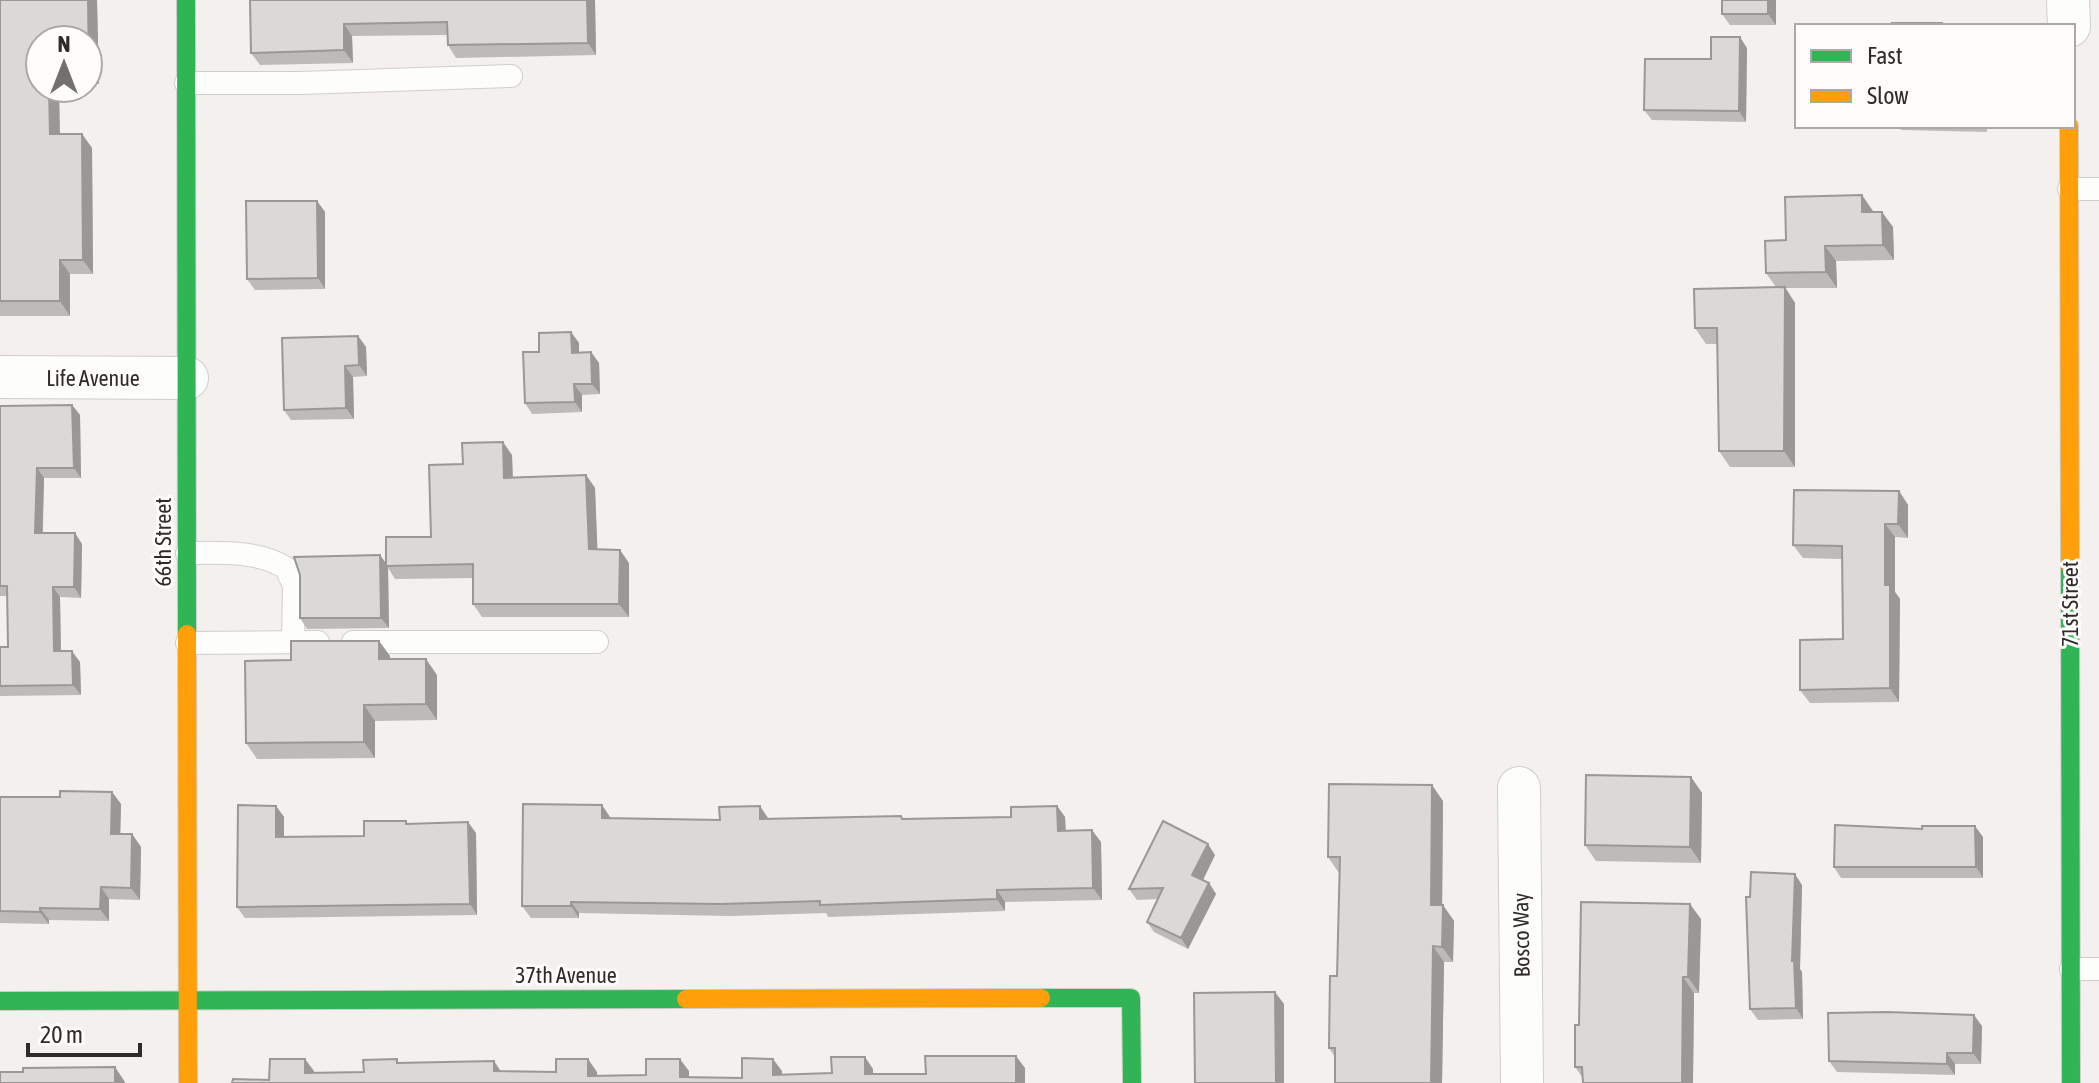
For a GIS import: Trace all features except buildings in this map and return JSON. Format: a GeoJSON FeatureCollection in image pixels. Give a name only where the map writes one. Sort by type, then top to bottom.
{"type":"FeatureCollection","features":[{"type":"Feature","properties":{"kind":"street","name":"66th Street"},"geometry":{"type":"LineString","coordinates":[[186,0],[188,1083]]}},
{"type":"Feature","properties":{"kind":"street"},"geometry":{"type":"LineString","coordinates":[[2068,0],[2069,24]]}},
{"type":"Feature","properties":{"kind":"street","name":"71st Street"},"geometry":{"type":"LineString","coordinates":[[2069,128],[2071,1083]]}},
{"type":"Feature","properties":{"kind":"street","name":"Life Avenue"},"geometry":{"type":"LineString","coordinates":[[0,377],[187,378]]}},
{"type":"Feature","properties":{"kind":"street","name":"Bosco Way"},"geometry":{"type":"LineString","coordinates":[[1519,788],[1522,1083]]}},
{"type":"Feature","properties":{"kind":"street","name":"37th Avenue"},"geometry":{"type":"LineString","coordinates":[[0,1001],[1131,998],[1132,1083]]}},
{"type":"Feature","properties":{"kind":"lane"},"geometry":{"type":"LineString","coordinates":[[186,83],[300,83],[511,76]]}},
{"type":"Feature","properties":{"kind":"lane"},"geometry":{"type":"LineString","coordinates":[[2069,189],[2099,189]]}},
{"type":"Feature","properties":{"kind":"lane"},"geometry":{"type":"LineString","coordinates":[[187,553],[228,552],[286,568],[294,586],[293,642]]}},
{"type":"Feature","properties":{"kind":"lane"},"geometry":{"type":"LineString","coordinates":[[187,643],[597,642]]}},
{"type":"Feature","properties":{"kind":"lane"},"geometry":{"type":"LineString","coordinates":[[2071,969],[2099,969]]}},
{"type":"Feature","properties":{"kind":"lane"},"geometry":{"type":"LineString","coordinates":[[2071,1028],[2099,1028]]}},
{"type":"Feature","properties":{"kind":"traffic: fast"},"geometry":{"type":"LineString","coordinates":[[186,0],[187,634]]}},
{"type":"Feature","properties":{"kind":"traffic: fast"},"geometry":{"type":"LineString","coordinates":[[2070,565],[2071,1083]]}},
{"type":"Feature","properties":{"kind":"traffic: fast"},"geometry":{"type":"LineString","coordinates":[[1041,998],[1131,998],[1132,1083]]}},
{"type":"Feature","properties":{"kind":"traffic: fast"},"geometry":{"type":"LineString","coordinates":[[0,1001],[686,999]]}},
{"type":"Feature","properties":{"kind":"traffic: slow"},"geometry":{"type":"LineString","coordinates":[[2069,128],[2070,565]]}},
{"type":"Feature","properties":{"kind":"traffic: slow"},"geometry":{"type":"LineString","coordinates":[[187,634],[188,1083]]}},
{"type":"Feature","properties":{"kind":"traffic: slow"},"geometry":{"type":"LineString","coordinates":[[686,999],[1041,998]]}}]}
